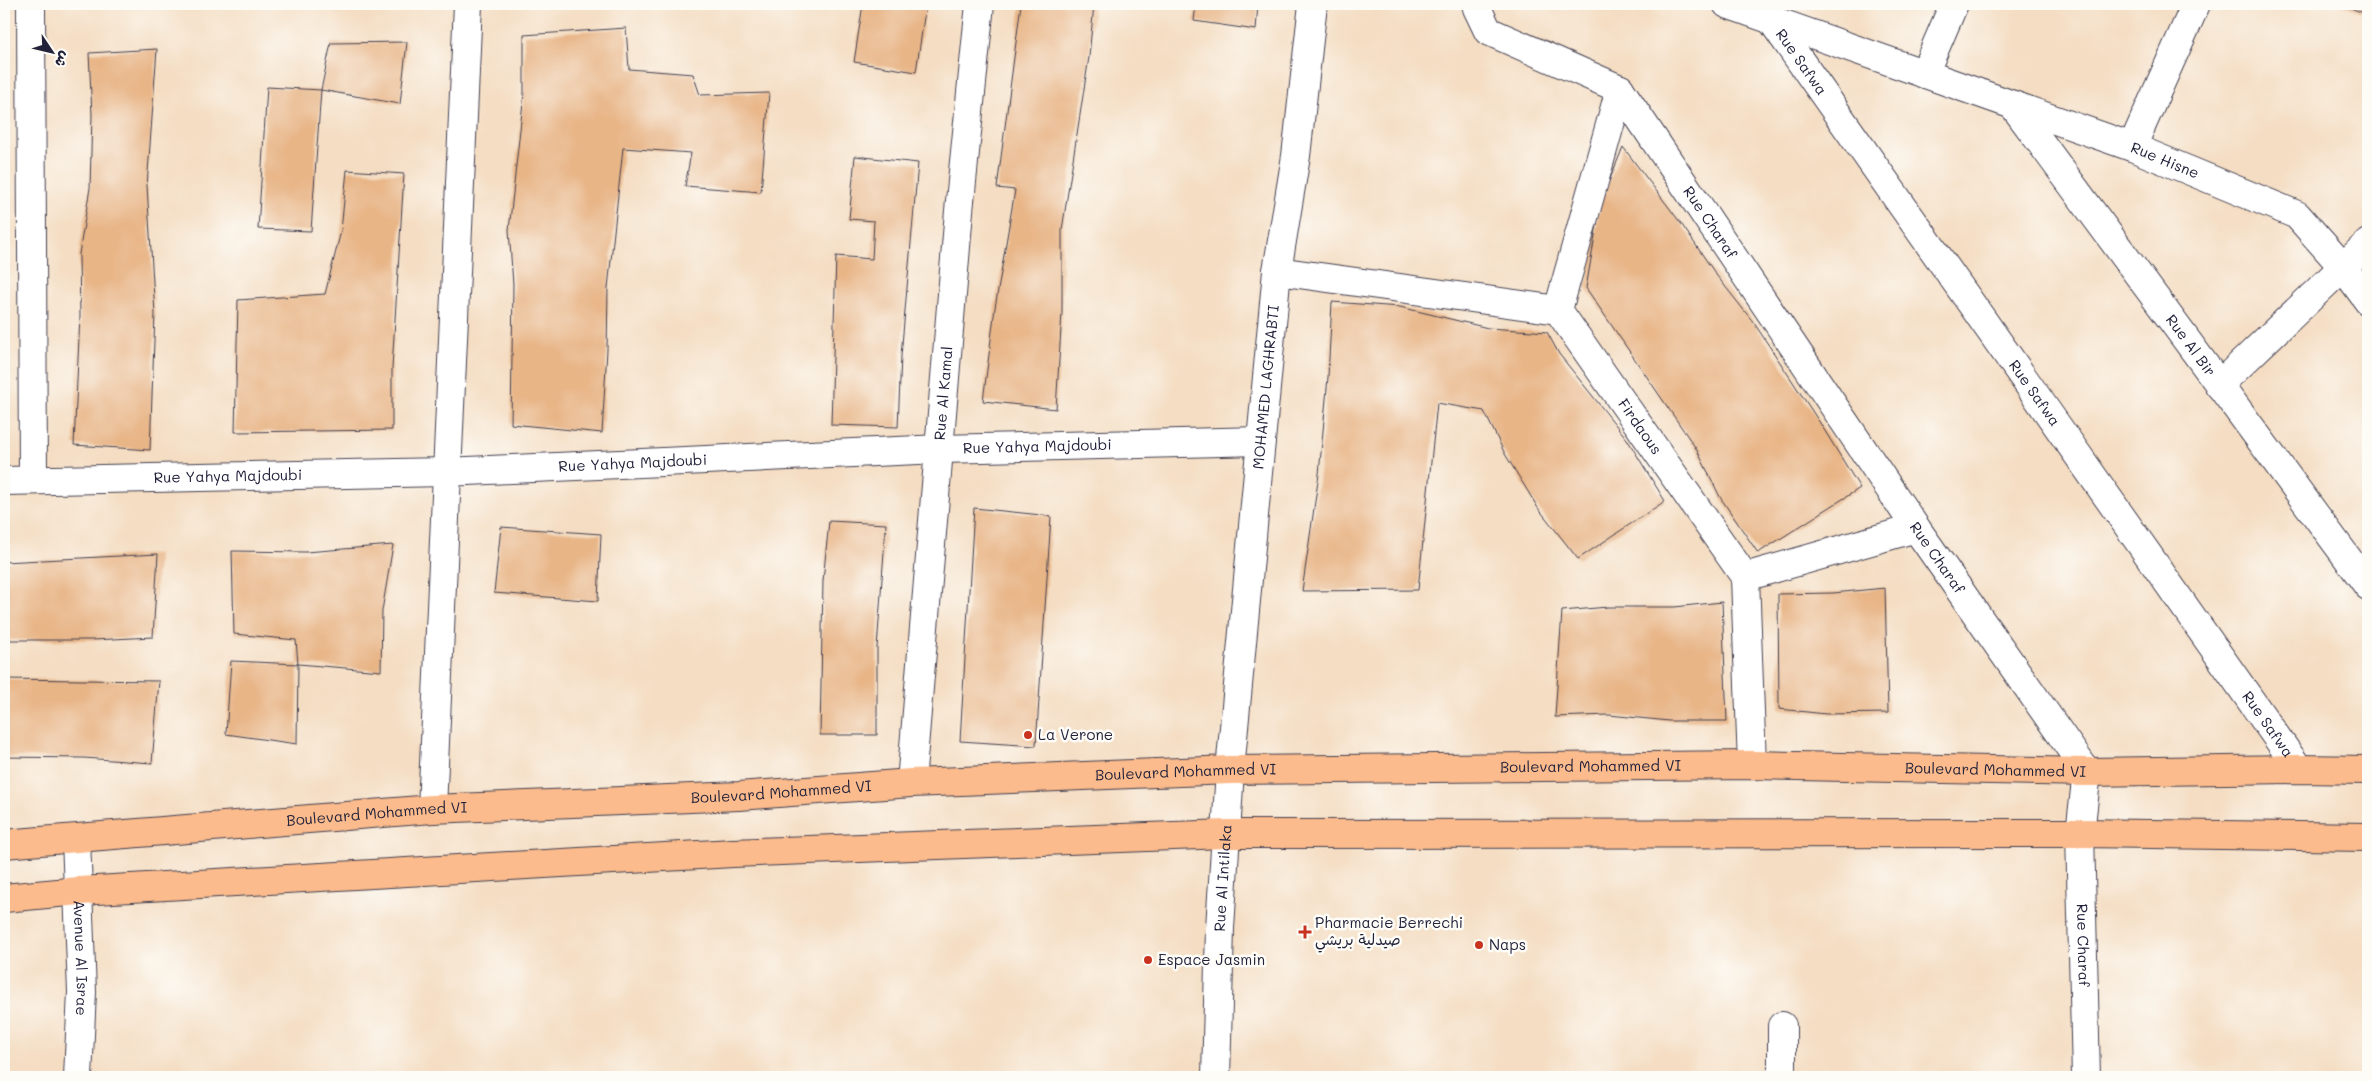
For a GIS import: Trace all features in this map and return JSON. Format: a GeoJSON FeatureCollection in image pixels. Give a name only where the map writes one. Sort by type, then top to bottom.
{"type":"FeatureCollection","features":[{"type":"Feature","properties":{"kind":"main road","name":"Boulevard Mohammed VI"},"geometry":{"type":"LineString","coordinates":[[4,844],[432,809],[739,796],[911,783],[1230,770],[1752,765],[2087,772],[2368,770]]}},
{"type":"Feature","properties":{"kind":"main road"},"geometry":{"type":"LineString","coordinates":[[4,898],[79,891],[733,853],[1226,834],[2080,833],[2368,837]]}},
{"type":"Feature","properties":{"kind":"street"},"geometry":{"type":"LineString","coordinates":[[31,4],[33,480]]}},
{"type":"Feature","properties":{"kind":"street"},"geometry":{"type":"LineString","coordinates":[[432,809],[468,4]]}},
{"type":"Feature","properties":{"kind":"street","name":"Rue Al Kamal"},"geometry":{"type":"LineString","coordinates":[[911,783],[959,211],[980,4]]}},
{"type":"Feature","properties":{"kind":"street","name":"MOHAMED LAGHRABTI"},"geometry":{"type":"LineString","coordinates":[[1230,770],[1277,271],[1296,156],[1313,4]]}},
{"type":"Feature","properties":{"kind":"street"},"geometry":{"type":"LineString","coordinates":[[1277,271],[1558,310],[1620,89],[1488,31],[1477,8],[1479,4]]}},
{"type":"Feature","properties":{"kind":"street","name":"Rue Hisne"},"geometry":{"type":"LineString","coordinates":[[1727,4],[2132,147],[2297,216],[2343,267],[2368,301]]}},
{"type":"Feature","properties":{"kind":"street"},"geometry":{"type":"LineString","coordinates":[[1924,74],[1954,4]]}},
{"type":"Feature","properties":{"kind":"street"},"geometry":{"type":"LineString","coordinates":[[2132,147],[2196,4]]}},
{"type":"Feature","properties":{"kind":"street","name":"Rue Safwa"},"geometry":{"type":"LineString","coordinates":[[1770,18],[2299,769]]}},
{"type":"Feature","properties":{"kind":"street","name":"Rue Charaf"},"geometry":{"type":"LineString","coordinates":[[1620,89],[1916,528],[2087,772],[2080,833],[2086,1077]]}},
{"type":"Feature","properties":{"kind":"street","name":"Rue Al Bir"},"geometry":{"type":"LineString","coordinates":[[2013,105],[2368,586]]}},
{"type":"Feature","properties":{"kind":"street"},"geometry":{"type":"LineString","coordinates":[[2219,385],[2368,243]]}},
{"type":"Feature","properties":{"kind":"street","name":"Firdaous"},"geometry":{"type":"LineString","coordinates":[[1558,310],[1745,577]]}},
{"type":"Feature","properties":{"kind":"street","name":"Rue Yahya Majdoubi"},"geometry":{"type":"LineString","coordinates":[[4,481],[446,472],[940,449],[1261,441]]}},
{"type":"Feature","properties":{"kind":"street"},"geometry":{"type":"LineString","coordinates":[[1752,765],[1745,577],[1916,528]]}},
{"type":"Feature","properties":{"kind":"street","name":"Rue Al Intilaka"},"geometry":{"type":"LineString","coordinates":[[1216,1077],[1220,928],[1230,770]]}},
{"type":"Feature","properties":{"kind":"street","name":"Avenue Al Israe"},"geometry":{"type":"LineString","coordinates":[[76,839],[82,992],[78,1077]]}},
{"type":"Feature","properties":{"kind":"street"},"geometry":{"type":"LineString","coordinates":[[1782,1026],[1782,1077]]}},
{"type":"Feature","properties":{"kind":"building"},"geometry":{"type":"Polygon","coordinates":[[[863,4],[926,4],[916,72],[854,62],[863,4]]]}},
{"type":"Feature","properties":{"kind":"building"},"geometry":{"type":"Polygon","coordinates":[[[1021,4],[1094,4],[1089,57],[1062,230],[1062,312],[1056,409],[983,401],[995,308],[1015,190],[997,188],[1021,4]]]}},
{"type":"Feature","properties":{"kind":"building"},"geometry":{"type":"Polygon","coordinates":[[[1196,4],[1258,4],[1256,30],[1194,21],[1196,4]]]}},
{"type":"Feature","properties":{"kind":"building"},"geometry":{"type":"Polygon","coordinates":[[[2341,4],[2368,4],[2368,15],[2341,4]]]}},
{"type":"Feature","properties":{"kind":"building"},"geometry":{"type":"Polygon","coordinates":[[[626,28],[629,69],[693,74],[700,95],[769,93],[761,192],[685,186],[691,153],[623,148],[608,288],[607,350],[602,433],[511,424],[513,284],[509,230],[524,93],[524,35],[626,28]]]}},
{"type":"Feature","properties":{"kind":"building"},"geometry":{"type":"Polygon","coordinates":[[[407,42],[400,104],[321,90],[331,43],[407,42]]]}},
{"type":"Feature","properties":{"kind":"building"},"geometry":{"type":"Polygon","coordinates":[[[157,49],[147,186],[155,314],[150,450],[74,445],[80,316],[79,254],[90,188],[92,115],[89,53],[157,49]]]}},
{"type":"Feature","properties":{"kind":"building"},"geometry":{"type":"Polygon","coordinates":[[[267,87],[321,90],[311,231],[258,229],[267,87]]]}},
{"type":"Feature","properties":{"kind":"building"},"geometry":{"type":"Polygon","coordinates":[[[1623,147],[1680,222],[1717,276],[1754,323],[1860,488],[1758,553],[1720,497],[1697,450],[1586,288],[1601,201],[1623,147]]]}},
{"type":"Feature","properties":{"kind":"building"},"geometry":{"type":"Polygon","coordinates":[[[855,156],[918,163],[901,356],[898,427],[831,425],[836,256],[872,259],[874,221],[849,219],[855,156]]]}},
{"type":"Feature","properties":{"kind":"building"},"geometry":{"type":"Polygon","coordinates":[[[347,170],[404,174],[392,368],[392,430],[235,432],[238,300],[325,294],[341,231],[347,170]]]}},
{"type":"Feature","properties":{"kind":"building"},"geometry":{"type":"Polygon","coordinates":[[[1332,302],[1400,307],[1488,328],[1547,332],[1559,354],[1627,439],[1665,501],[1578,559],[1538,508],[1505,454],[1484,411],[1437,403],[1418,590],[1302,591],[1319,474],[1328,377],[1332,302]]]}},
{"type":"Feature","properties":{"kind":"building"},"geometry":{"type":"Polygon","coordinates":[[[974,508],[1051,516],[1036,746],[960,741],[974,508]]]}},
{"type":"Feature","properties":{"kind":"building"},"geometry":{"type":"Polygon","coordinates":[[[829,521],[886,524],[877,648],[877,735],[820,735],[823,581],[829,521]]]}},
{"type":"Feature","properties":{"kind":"building"},"geometry":{"type":"Polygon","coordinates":[[[501,527],[601,534],[598,601],[494,593],[501,527]]]}},
{"type":"Feature","properties":{"kind":"building"},"geometry":{"type":"Polygon","coordinates":[[[393,545],[382,611],[381,671],[298,664],[296,640],[234,634],[232,551],[306,552],[393,545]]]}},
{"type":"Feature","properties":{"kind":"building"},"geometry":{"type":"Polygon","coordinates":[[[158,554],[153,637],[93,640],[4,640],[4,562],[158,554]]]}},
{"type":"Feature","properties":{"kind":"building"},"geometry":{"type":"Polygon","coordinates":[[[1885,588],[1888,713],[1826,714],[1779,709],[1778,594],[1833,593],[1885,588]]]}},
{"type":"Feature","properties":{"kind":"building"},"geometry":{"type":"Polygon","coordinates":[[[1722,602],[1727,721],[1669,721],[1609,715],[1555,717],[1562,611],[1608,607],[1674,607],[1722,602]]]}},
{"type":"Feature","properties":{"kind":"building"},"geometry":{"type":"Polygon","coordinates":[[[231,661],[298,664],[297,744],[226,734],[231,661]]]}},
{"type":"Feature","properties":{"kind":"building"},"geometry":{"type":"Polygon","coordinates":[[[4,679],[159,681],[152,763],[84,758],[4,757],[4,679]]]}},
{"type":"Feature","properties":{"kind":"place","name":"La Verone"},"geometry":{"type":"Point","coordinates":[1028,735]}},
{"type":"Feature","properties":{"kind":"place","name":"Pharmacie Berrechi صيدلية بريشي"},"geometry":{"type":"Point","coordinates":[1305,932]}},
{"type":"Feature","properties":{"kind":"place","name":"Naps"},"geometry":{"type":"Point","coordinates":[1479,945]}},
{"type":"Feature","properties":{"kind":"place","name":"Espace Jasmin"},"geometry":{"type":"Point","coordinates":[1148,960]}}]}
